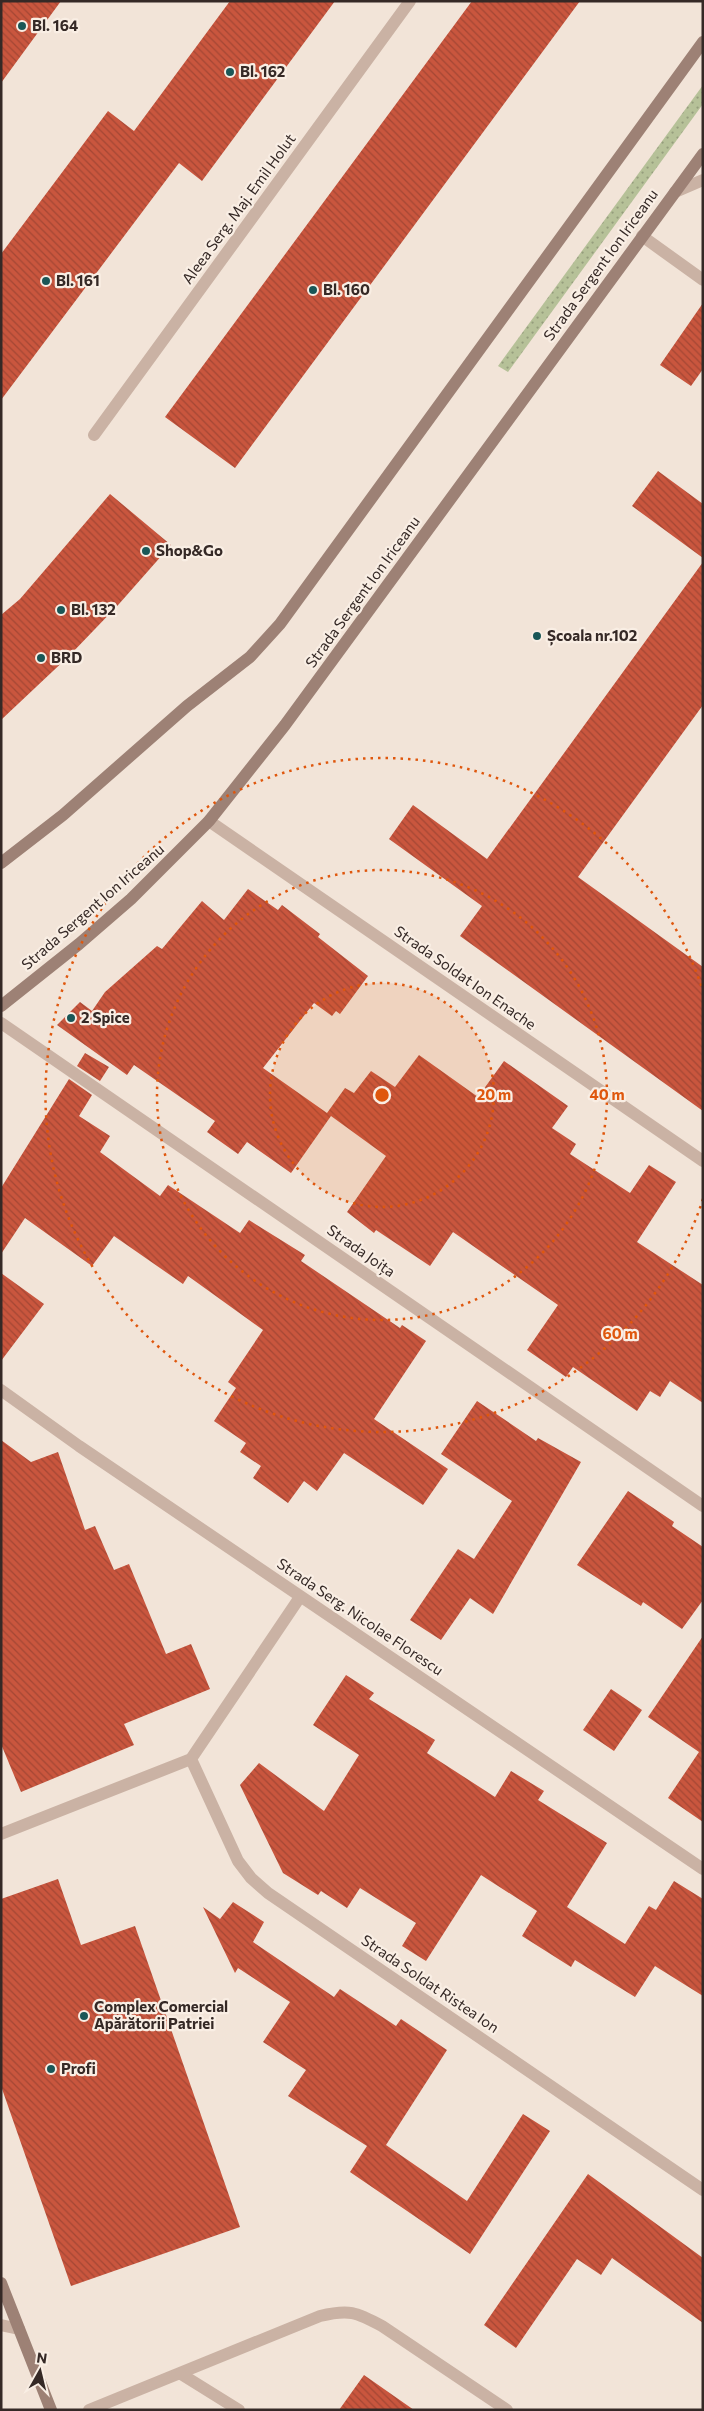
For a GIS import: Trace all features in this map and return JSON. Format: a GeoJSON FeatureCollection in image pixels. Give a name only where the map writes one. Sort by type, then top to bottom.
{"type":"FeatureCollection","features":[{"type":"Feature","properties":{"kind":"main road"},"geometry":{"type":"LineString","coordinates":[[1,863],[63,815],[187,706],[250,657],[274,630],[403,457],[703,42]]}},
{"type":"Feature","properties":{"kind":"main road","name":"Strada Sergent Ion Iriceanu"},"geometry":{"type":"LineString","coordinates":[[1,1006],[79,944],[131,899],[209,821],[285,725],[703,154]]}},
{"type":"Feature","properties":{"kind":"main road"},"geometry":{"type":"LineString","coordinates":[[1,2283],[51,2410]]}},
{"type":"Feature","properties":{"kind":"street","name":"Aleea Serg. Maj. Emil Holut"},"geometry":{"type":"LineString","coordinates":[[94,435],[410,1]]}},
{"type":"Feature","properties":{"kind":"street"},"geometry":{"type":"LineString","coordinates":[[675,192],[703,180]]}},
{"type":"Feature","properties":{"kind":"street"},"geometry":{"type":"LineString","coordinates":[[642,236],[703,280]]}},
{"type":"Feature","properties":{"kind":"street","name":"Strada Soldat Ion Enache"},"geometry":{"type":"LineString","coordinates":[[209,821],[703,1161]]}},
{"type":"Feature","properties":{"kind":"street","name":"Strada Joița"},"geometry":{"type":"LineString","coordinates":[[1,1023],[703,1506]]}},
{"type":"Feature","properties":{"kind":"street","name":"Strada Serg. Nicolae Florescu"},"geometry":{"type":"LineString","coordinates":[[1,1390],[300,1596],[703,1869]]}},
{"type":"Feature","properties":{"kind":"street"},"geometry":{"type":"LineString","coordinates":[[1,1834],[191,1759],[300,1596]]}},
{"type":"Feature","properties":{"kind":"street","name":"Strada Soldat Ristea Ion"},"geometry":{"type":"LineString","coordinates":[[191,1759],[238,1861],[251,1878],[276,1898],[703,2190]]}},
{"type":"Feature","properties":{"kind":"street"},"geometry":{"type":"LineString","coordinates":[[89,2410],[320,2316],[341,2311],[362,2315],[382,2326],[508,2410]]}},
{"type":"Feature","properties":{"kind":"street"},"geometry":{"type":"LineString","coordinates":[[1,2326],[19,2329]]}},
{"type":"Feature","properties":{"kind":"street"},"geometry":{"type":"LineString","coordinates":[[181,2374],[239,2410]]}},
{"type":"Feature","properties":{"kind":"green space"},"geometry":{"type":"Polygon","coordinates":[[[703,85],[703,104],[508,372],[498,366],[703,85]]]}},
{"type":"Feature","properties":{"kind":"building","name":"Bl. 164"},"geometry":{"type":"Polygon","coordinates":[[[1,1],[61,1],[1,83],[1,1]]]}},
{"type":"Feature","properties":{"kind":"building"},"geometry":{"type":"Polygon","coordinates":[[[230,1],[335,1],[202,181],[179,163],[1,400],[1,254],[108,111],[134,131],[230,1]]]}},
{"type":"Feature","properties":{"kind":"building","name":"Bl. 160"},"geometry":{"type":"Polygon","coordinates":[[[472,1],[580,1],[235,468],[165,417],[472,1]]]}},
{"type":"Feature","properties":{"kind":"building"},"geometry":{"type":"Polygon","coordinates":[[[703,303],[703,369],[691,386],[660,365],[703,303]]]}},
{"type":"Feature","properties":{"kind":"building"},"geometry":{"type":"Polygon","coordinates":[[[658,471],[703,504],[703,558],[632,506],[658,471]]]}},
{"type":"Feature","properties":{"kind":"building","name":"Bl. 132"},"geometry":{"type":"Polygon","coordinates":[[[110,494],[171,545],[119,604],[70,655],[1,720],[1,615],[20,599],[110,494]]]}},
{"type":"Feature","properties":{"kind":"building"},"geometry":{"type":"Polygon","coordinates":[[[703,562],[703,705],[578,877],[703,967],[703,1111],[460,936],[482,906],[389,839],[413,805],[487,859],[703,562]]]}},
{"type":"Feature","properties":{"kind":"building"},"geometry":{"type":"Polygon","coordinates":[[[248,889],[278,910],[282,905],[320,934],[318,937],[368,976],[340,1014],[336,1011],[332,1016],[314,1003],[263,1068],[327,1113],[345,1088],[354,1093],[371,1071],[395,1087],[419,1055],[478,1097],[504,1061],[568,1106],[552,1128],[576,1144],[570,1154],[630,1193],[649,1165],[676,1182],[637,1242],[703,1285],[703,1403],[670,1381],[660,1397],[650,1391],[637,1411],[573,1367],[566,1377],[527,1350],[558,1305],[453,1232],[430,1266],[376,1230],[374,1233],[347,1212],[386,1156],[331,1116],[291,1173],[247,1142],[238,1154],[207,1132],[215,1121],[134,1065],[127,1075],[57,1025],[80,1002],[92,1011],[105,992],[157,946],[162,949],[202,901],[224,920],[248,889]]]}},
{"type":"Feature","properties":{"kind":"building"},"geometry":{"type":"Polygon","coordinates":[[[85,1053],[109,1067],[100,1081],[77,1066],[85,1053]]]}},
{"type":"Feature","properties":{"kind":"building"},"geometry":{"type":"Polygon","coordinates":[[[69,1079],[92,1095],[79,1116],[110,1136],[100,1152],[160,1196],[168,1185],[240,1233],[249,1220],[305,1255],[301,1261],[400,1328],[402,1325],[426,1341],[374,1419],[448,1469],[423,1505],[344,1453],[317,1491],[304,1481],[288,1503],[253,1478],[261,1466],[240,1452],[246,1443],[214,1421],[236,1388],[228,1382],[263,1330],[188,1276],[183,1284],[114,1236],[92,1266],[25,1218],[1,1254],[1,1188],[69,1079]]]}},
{"type":"Feature","properties":{"kind":"building"},"geometry":{"type":"Polygon","coordinates":[[[1,1273],[44,1304],[1,1361],[1,1273]]]}},
{"type":"Feature","properties":{"kind":"building"},"geometry":{"type":"Polygon","coordinates":[[[477,1401],[536,1441],[538,1438],[581,1462],[493,1614],[470,1598],[441,1640],[410,1620],[458,1549],[474,1559],[512,1501],[441,1454],[477,1401]]]}},
{"type":"Feature","properties":{"kind":"building"},"geometry":{"type":"Polygon","coordinates":[[[1,1440],[31,1462],[58,1452],[85,1530],[95,1526],[114,1570],[129,1564],[166,1654],[191,1644],[210,1689],[124,1724],[134,1745],[21,1792],[1,1744],[1,1440]]]}},
{"type":"Feature","properties":{"kind":"building"},"geometry":{"type":"Polygon","coordinates":[[[628,1491],[674,1522],[672,1526],[703,1547],[703,1600],[682,1629],[643,1602],[641,1606],[577,1565],[628,1491]]]}},
{"type":"Feature","properties":{"kind":"building"},"geometry":{"type":"Polygon","coordinates":[[[703,1636],[703,1822],[668,1798],[699,1752],[648,1717],[703,1636]]]}},
{"type":"Feature","properties":{"kind":"building"},"geometry":{"type":"Polygon","coordinates":[[[346,1675],[374,1693],[369,1699],[435,1740],[427,1753],[495,1797],[511,1771],[544,1791],[538,1800],[607,1843],[567,1907],[625,1944],[649,1906],[656,1910],[674,1881],[703,1899],[703,1996],[655,1966],[635,1997],[575,1960],[571,1967],[522,1936],[537,1911],[481,1875],[426,1961],[402,1946],[416,1923],[360,1888],[347,1908],[321,1891],[318,1895],[283,1873],[240,1785],[259,1763],[324,1811],[359,1755],[313,1725],[346,1675]]]}},
{"type":"Feature","properties":{"kind":"building"},"geometry":{"type":"Polygon","coordinates":[[[611,1689],[642,1710],[614,1751],[583,1730],[611,1689]]]}},
{"type":"Feature","properties":{"kind":"building","name":"Complex Comercial Apărătorii Patriei"},"geometry":{"type":"Polygon","coordinates":[[[58,1879],[81,1945],[135,1926],[240,2227],[71,2286],[1,2086],[1,1899],[58,1879]]]}},
{"type":"Feature","properties":{"kind":"building"},"geometry":{"type":"Polygon","coordinates":[[[233,1902],[264,1922],[253,1942],[334,1997],[340,1989],[396,2026],[401,2019],[447,2050],[386,2145],[467,2201],[523,2114],[550,2131],[470,2254],[350,2172],[367,2146],[288,2096],[306,2070],[263,2042],[290,2002],[238,1968],[235,1973],[203,1907],[220,1919],[233,1902]]]}},
{"type":"Feature","properties":{"kind":"building"},"geometry":{"type":"Polygon","coordinates":[[[588,2174],[703,2258],[703,2323],[612,2258],[601,2275],[577,2259],[516,2348],[484,2325],[588,2174]]]}},
{"type":"Feature","properties":{"kind":"building"},"geometry":{"type":"Polygon","coordinates":[[[364,2375],[414,2410],[339,2410],[364,2375]]]}},
{"type":"Feature","properties":{"kind":"place","name":"Bl. 164"},"geometry":{"type":"Point","coordinates":[22,26]}},
{"type":"Feature","properties":{"kind":"place","name":"Bl. 162"},"geometry":{"type":"Point","coordinates":[230,72]}},
{"type":"Feature","properties":{"kind":"place","name":"Bl. 161"},"geometry":{"type":"Point","coordinates":[46,281]}},
{"type":"Feature","properties":{"kind":"place","name":"Bl. 160"},"geometry":{"type":"Point","coordinates":[313,290]}},
{"type":"Feature","properties":{"kind":"place","name":"Shop&Go"},"geometry":{"type":"Point","coordinates":[146,551]}},
{"type":"Feature","properties":{"kind":"place","name":"Bl. 132"},"geometry":{"type":"Point","coordinates":[61,610]}},
{"type":"Feature","properties":{"kind":"place","name":"Școala nr.102"},"geometry":{"type":"Point","coordinates":[537,636]}},
{"type":"Feature","properties":{"kind":"place","name":"BRD"},"geometry":{"type":"Point","coordinates":[41,658]}},
{"type":"Feature","properties":{"kind":"place","name":"2 Spice"},"geometry":{"type":"Point","coordinates":[71,1018]}},
{"type":"Feature","properties":{"kind":"place","name":"Complex Comercial Apărătorii Patriei"},"geometry":{"type":"Point","coordinates":[84,2016]}},
{"type":"Feature","properties":{"kind":"place","name":"Profi"},"geometry":{"type":"Point","coordinates":[51,2069]}}]}
